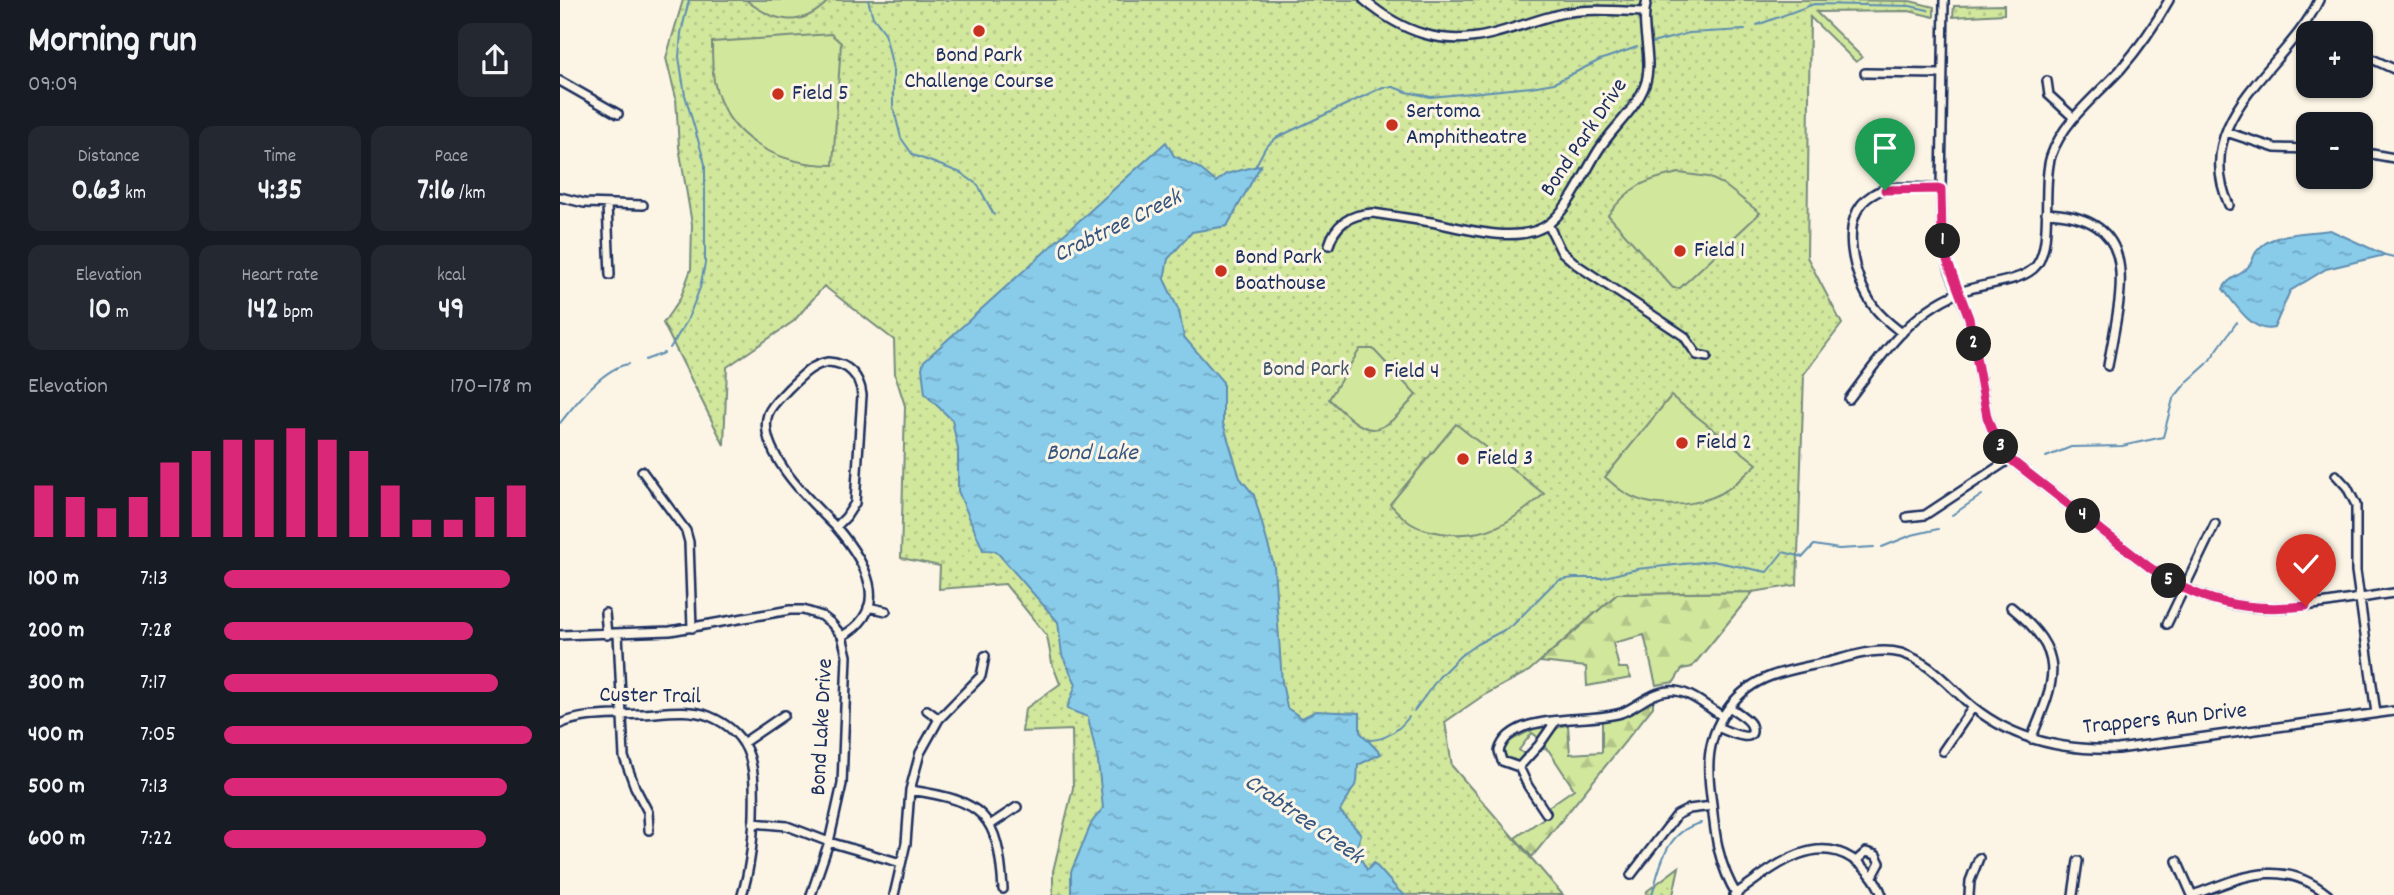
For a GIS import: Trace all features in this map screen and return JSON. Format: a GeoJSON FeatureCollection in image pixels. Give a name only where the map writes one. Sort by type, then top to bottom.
{"type":"FeatureCollection","features":[{"type":"Feature","properties":{"kind":"street"},"geometry":{"type":"LineString","coordinates":[[1364,0],[1383,16],[1404,28],[1424,35],[1455,39],[1489,35],[1566,13],[1598,10],[1644,12]]}},
{"type":"Feature","properties":{"kind":"street","name":"Bond Park Drive"},"geometry":{"type":"LineString","coordinates":[[1328,245],[1333,233],[1345,220],[1363,213],[1434,222],[1494,234],[1522,233],[1548,224],[1569,202],[1602,144],[1637,102],[1645,86],[1648,73],[1644,12],[1647,0]]}},
{"type":"Feature","properties":{"kind":"street"},"geometry":{"type":"LineString","coordinates":[[1944,0],[1942,239],[1945,255],[1972,331],[1987,417],[2010,459],[2167,580],[2219,603],[2264,608],[2306,606],[2394,593]]}},
{"type":"Feature","properties":{"kind":"street"},"geometry":{"type":"LineString","coordinates":[[2307,21],[2319,0]]}},
{"type":"Feature","properties":{"kind":"street"},"geometry":{"type":"LineString","coordinates":[[1849,399],[1902,333],[1925,310],[1959,292],[2003,281],[2032,270],[2040,261],[2045,248],[2046,179],[2050,160],[2061,135],[2134,53],[2166,1]]}},
{"type":"Feature","properties":{"kind":"street"},"geometry":{"type":"LineString","coordinates":[[2229,205],[2221,187],[2220,172],[2221,150],[2226,132],[2238,106],[2296,36]]}},
{"type":"Feature","properties":{"kind":"street"},"geometry":{"type":"LineString","coordinates":[[2373,59],[2394,69]]}},
{"type":"Feature","properties":{"kind":"street"},"geometry":{"type":"LineString","coordinates":[[1866,73],[1942,74]]}},
{"type":"Feature","properties":{"kind":"street"},"geometry":{"type":"LineString","coordinates":[[2047,80],[2049,95],[2074,118]]}},
{"type":"Feature","properties":{"kind":"street"},"geometry":{"type":"LineString","coordinates":[[560,81],[618,114]]}},
{"type":"Feature","properties":{"kind":"street"},"geometry":{"type":"LineString","coordinates":[[2226,132],[2265,146],[2296,149]]}},
{"type":"Feature","properties":{"kind":"street"},"geometry":{"type":"LineString","coordinates":[[2373,154],[2394,158]]}},
{"type":"Feature","properties":{"kind":"street"},"geometry":{"type":"LineString","coordinates":[[1902,333],[1880,315],[1862,284],[1850,232],[1854,215],[1870,196],[1885,190],[1941,189]]}},
{"type":"Feature","properties":{"kind":"street"},"geometry":{"type":"LineString","coordinates":[[560,197],[584,203],[643,205]]}},
{"type":"Feature","properties":{"kind":"street"},"geometry":{"type":"LineString","coordinates":[[607,205],[610,275]]}},
{"type":"Feature","properties":{"kind":"street"},"geometry":{"type":"LineString","coordinates":[[2046,213],[2065,214],[2092,224],[2109,240],[2118,256],[2122,281],[2108,366]]}},
{"type":"Feature","properties":{"kind":"street"},"geometry":{"type":"LineString","coordinates":[[1548,224],[1561,251],[1577,265],[1684,336],[1697,355],[1707,356]]}},
{"type":"Feature","properties":{"kind":"street"},"geometry":{"type":"LineString","coordinates":[[836,527],[855,503],[862,395],[861,385],[850,369],[828,362],[811,367],[775,402],[768,415],[767,426],[768,436],[784,470],[801,492],[836,527],[867,574],[869,607],[860,625],[842,636]]}},
{"type":"Feature","properties":{"kind":"street"},"geometry":{"type":"LineString","coordinates":[[1907,517],[1925,515],[2010,459]]}},
{"type":"Feature","properties":{"kind":"street"},"geometry":{"type":"LineString","coordinates":[[642,471],[686,531],[692,628]]}},
{"type":"Feature","properties":{"kind":"street"},"geometry":{"type":"LineString","coordinates":[[2336,475],[2347,487],[2356,505],[2355,555],[2359,597],[2376,713]]}},
{"type":"Feature","properties":{"kind":"street"},"geometry":{"type":"LineString","coordinates":[[2167,624],[2215,524]]}},
{"type":"Feature","properties":{"kind":"street"},"geometry":{"type":"LineString","coordinates":[[869,607],[886,611]]}},
{"type":"Feature","properties":{"kind":"street"},"geometry":{"type":"LineString","coordinates":[[2011,607],[2043,638],[2052,666],[2050,686],[2031,739]]}},
{"type":"Feature","properties":{"kind":"street","name":"Bond Lake Drive"},"geometry":{"type":"LineString","coordinates":[[560,635],[607,635],[692,628],[803,610],[822,616],[842,636],[847,665],[840,800],[811,895]]}},
{"type":"Feature","properties":{"kind":"street"},"geometry":{"type":"LineString","coordinates":[[605,613],[607,635]]}},
{"type":"Feature","properties":{"kind":"street"},"geometry":{"type":"LineString","coordinates":[[618,634],[624,757],[635,788],[648,812],[649,830]]}},
{"type":"Feature","properties":{"kind":"street","name":"Trappers Run Drive"},"geometry":{"type":"LineString","coordinates":[[1736,895],[1719,857],[1709,764],[1712,740],[1722,716],[1729,707],[1745,690],[1769,677],[1883,651],[1901,653],[1922,661],[1973,707],[2007,729],[2031,739],[2074,749],[2118,749],[2394,711]]}},
{"type":"Feature","properties":{"kind":"street"},"geometry":{"type":"LineString","coordinates":[[894,895],[906,843],[910,790],[920,753],[939,719],[981,676],[985,656]]}},
{"type":"Feature","properties":{"kind":"street"},"geometry":{"type":"LineString","coordinates":[[1546,814],[1519,767],[1502,761],[1499,751],[1505,738],[1524,726],[1613,715],[1669,691],[1690,696],[1722,716]]}},
{"type":"Feature","properties":{"kind":"street"},"geometry":{"type":"LineString","coordinates":[[1717,727],[1741,738],[1750,732],[1752,726],[1749,722],[1729,707]]}},
{"type":"Feature","properties":{"kind":"street"},"geometry":{"type":"LineString","coordinates":[[1942,751],[1973,707]]}},
{"type":"Feature","properties":{"kind":"street"},"geometry":{"type":"LineString","coordinates":[[926,710],[939,719]]}},
{"type":"Feature","properties":{"kind":"street","name":"Custer Trail"},"geometry":{"type":"LineString","coordinates":[[560,724],[584,716],[700,713],[727,726],[743,743]]}},
{"type":"Feature","properties":{"kind":"street"},"geometry":{"type":"LineString","coordinates":[[742,895],[751,861],[754,770],[743,743],[784,715]]}},
{"type":"Feature","properties":{"kind":"street"},"geometry":{"type":"LineString","coordinates":[[1519,767],[1539,746],[1555,722]]}},
{"type":"Feature","properties":{"kind":"street"},"geometry":{"type":"LineString","coordinates":[[910,790],[958,800],[975,810],[990,825],[999,850],[1003,889]]}},
{"type":"Feature","properties":{"kind":"street"},"geometry":{"type":"LineString","coordinates":[[1631,875],[1677,815],[1689,809],[1712,806]]}},
{"type":"Feature","properties":{"kind":"street"},"geometry":{"type":"LineString","coordinates":[[990,825],[1017,807]]}},
{"type":"Feature","properties":{"kind":"street"},"geometry":{"type":"LineString","coordinates":[[753,823],[787,826],[829,842],[901,863]]}},
{"type":"Feature","properties":{"kind":"street"},"geometry":{"type":"LineString","coordinates":[[1736,895],[1783,862],[1801,853],[1819,850],[1843,853],[1856,861],[1872,876],[1882,895]]}},
{"type":"Feature","properties":{"kind":"street"},"geometry":{"type":"LineString","coordinates":[[1856,861],[1866,852],[1876,855],[1880,863],[1872,876]]}},
{"type":"Feature","properties":{"kind":"street"},"geometry":{"type":"LineString","coordinates":[[1969,895],[1970,881],[1979,858]]}},
{"type":"Feature","properties":{"kind":"street"},"geometry":{"type":"LineString","coordinates":[[2073,895],[2078,861]]}},
{"type":"Feature","properties":{"kind":"street"},"geometry":{"type":"LineString","coordinates":[[2177,861],[2192,895],[2244,877],[2274,873],[2287,873],[2300,878],[2328,895]]}},
{"type":"Feature","properties":{"kind":"green space","name":"Bond Park"},"geometry":{"type":"Polygon","coordinates":[[[683,0],[1834,0],[1910,1],[1934,7],[1934,17],[1909,11],[1816,12],[1862,57],[1856,62],[1810,17],[1807,257],[1842,324],[1804,374],[1797,585],[1752,592],[1617,594],[1529,671],[1484,695],[1445,722],[1452,766],[1563,895],[1053,895],[1053,871],[1073,788],[1072,730],[1022,732],[1025,709],[1060,684],[1052,663],[1047,636],[1005,584],[939,589],[940,566],[901,558],[905,406],[895,374],[894,340],[824,286],[794,321],[727,367],[724,445],[663,323],[680,299],[691,269],[692,224],[679,147],[676,98],[666,58],[683,0]]]}},
{"type":"Feature","properties":{"kind":"green space"},"geometry":{"type":"Polygon","coordinates":[[[746,0],[829,0],[809,15],[788,20],[767,14],[746,0]]]}},
{"type":"Feature","properties":{"kind":"green space"},"geometry":{"type":"Polygon","coordinates":[[[2004,5],[2004,14],[1953,17],[1954,6],[2004,5]]]}},
{"type":"Feature","properties":{"kind":"green space","name":"Field 5"},"geometry":{"type":"Polygon","coordinates":[[[831,34],[841,43],[833,165],[793,160],[757,145],[730,119],[720,101],[714,81],[712,42],[831,34]]]}},
{"type":"Feature","properties":{"kind":"green space","name":"Field 1"},"geometry":{"type":"Polygon","coordinates":[[[1679,173],[1708,177],[1723,184],[1760,213],[1680,288],[1673,288],[1608,215],[1623,197],[1639,186],[1656,178],[1679,173]]]}},
{"type":"Feature","properties":{"kind":"green space","name":"Field 4"},"geometry":{"type":"Polygon","coordinates":[[[1360,349],[1373,349],[1416,395],[1392,420],[1374,429],[1355,422],[1329,399],[1360,349]]]}},
{"type":"Feature","properties":{"kind":"green space","name":"Field 2"},"geometry":{"type":"Polygon","coordinates":[[[1671,396],[1757,464],[1728,489],[1689,503],[1675,505],[1647,502],[1618,488],[1605,477],[1671,396]]]}},
{"type":"Feature","properties":{"kind":"green space","name":"Field 3"},"geometry":{"type":"Polygon","coordinates":[[[1456,424],[1544,494],[1509,521],[1471,534],[1441,533],[1407,521],[1390,504],[1456,424]]]}},
{"type":"Feature","properties":{"kind":"green space"},"geometry":{"type":"Polygon","coordinates":[[[1753,592],[1692,667],[1682,669],[1674,682],[1656,685],[1644,635],[1613,643],[1619,668],[1627,668],[1631,678],[1587,686],[1586,667],[1540,662],[1617,594],[1753,592]]]}},
{"type":"Feature","properties":{"kind":"green space"},"geometry":{"type":"Polygon","coordinates":[[[1653,700],[1653,707],[1532,857],[1515,838],[1551,813],[1548,807],[1574,789],[1544,747],[1554,732],[1563,725],[1568,725],[1570,754],[1602,752],[1602,721],[1628,715],[1653,700]]]}},
{"type":"Feature","properties":{"kind":"green space"},"geometry":{"type":"Polygon","coordinates":[[[1539,726],[1545,727],[1539,738],[1532,733],[1519,750],[1524,754],[1519,761],[1508,759],[1505,754],[1506,743],[1539,726]]]}},
{"type":"Feature","properties":{"kind":"green space"},"geometry":{"type":"Polygon","coordinates":[[[1679,867],[1673,895],[1646,895],[1647,891],[1679,867]]]}},
{"type":"Feature","properties":{"kind":"water","name":"Bond Lake"},"geometry":{"type":"Polygon","coordinates":[[[1166,142],[1174,156],[1199,168],[1216,182],[1226,174],[1261,165],[1227,226],[1192,232],[1168,259],[1164,279],[1179,311],[1184,337],[1223,382],[1223,423],[1240,478],[1254,495],[1274,566],[1282,682],[1287,708],[1302,718],[1316,711],[1360,713],[1360,732],[1381,754],[1358,765],[1357,782],[1340,811],[1361,834],[1356,850],[1367,870],[1374,863],[1405,895],[1071,895],[1071,872],[1092,822],[1103,808],[1098,762],[1088,717],[1067,709],[1076,684],[1062,655],[1058,622],[996,551],[983,550],[958,491],[958,449],[952,420],[925,394],[922,368],[924,361],[1166,142]]]}},
{"type":"Feature","properties":{"kind":"water"},"geometry":{"type":"Polygon","coordinates":[[[2330,230],[2385,255],[2326,269],[2290,291],[2274,328],[2266,329],[2252,322],[2223,289],[2251,264],[2256,252],[2271,240],[2330,230]]]}},
{"type":"Feature","properties":{"kind":"waterway"},"geometry":{"type":"LineString","coordinates":[[670,348],[687,321],[700,288],[705,263],[705,164],[685,95],[679,57],[681,33],[689,0]]}},
{"type":"Feature","properties":{"kind":"waterway"},"geometry":{"type":"LineString","coordinates":[[868,0],[873,17],[885,33],[893,69],[893,106],[901,138],[913,155],[961,173],[978,185],[994,215]]}},
{"type":"Feature","properties":{"kind":"waterway"},"geometry":{"type":"LineString","coordinates":[[1757,25],[1814,4],[1910,6],[1928,10]]}},
{"type":"Feature","properties":{"kind":"waterway"},"geometry":{"type":"LineString","coordinates":[[1652,43],[1689,33],[1745,30]]}},
{"type":"Feature","properties":{"kind":"waterway"},"geometry":{"type":"LineString","coordinates":[[1255,167],[1265,148],[1276,138],[1383,87],[1431,97],[1531,87],[1554,83],[1600,60],[1637,47]]}},
{"type":"Feature","properties":{"kind":"waterway"},"geometry":{"type":"LineString","coordinates":[[2385,255],[2394,257]]}},
{"type":"Feature","properties":{"kind":"waterway"},"geometry":{"type":"LineString","coordinates":[[2046,457],[2071,447],[2122,446],[2163,437],[2173,399],[2207,364],[2237,322]]}},
{"type":"Feature","properties":{"kind":"waterway"},"geometry":{"type":"LineString","coordinates":[[645,360],[664,353]]}},
{"type":"Feature","properties":{"kind":"waterway"},"geometry":{"type":"LineString","coordinates":[[560,423],[600,379],[629,364]]}},
{"type":"Feature","properties":{"kind":"waterway"},"geometry":{"type":"LineString","coordinates":[[1952,515],[1982,495]]}},
{"type":"Feature","properties":{"kind":"waterway"},"geometry":{"type":"LineString","coordinates":[[1882,547],[1912,535],[1938,529]]}},
{"type":"Feature","properties":{"kind":"waterway"},"geometry":{"type":"LineString","coordinates":[[1414,711],[1439,677],[1460,656],[1512,626],[1560,580],[1601,578],[1637,569],[1712,561],[1767,572],[1783,552],[1803,557],[1814,545],[1839,549],[1874,547]]}},
{"type":"Feature","properties":{"kind":"waterway"},"geometry":{"type":"LineString","coordinates":[[1367,740],[1380,739],[1391,734],[1409,717]]}},
{"type":"Feature","properties":{"kind":"waterway"},"geometry":{"type":"LineString","coordinates":[[1652,895],[1662,861],[1672,841],[1689,827],[1701,823]]}},
{"type":"Feature","properties":{"kind":"place","name":"Bond Park Challenge Course"},"geometry":{"type":"Point","coordinates":[979,31]}},
{"type":"Feature","properties":{"kind":"place","name":"Field 5"},"geometry":{"type":"Point","coordinates":[778,94]}},
{"type":"Feature","properties":{"kind":"place","name":"Sertoma Amphitheatre"},"geometry":{"type":"Point","coordinates":[1392,125]}},
{"type":"Feature","properties":{"kind":"place","name":"Field 1"},"geometry":{"type":"Point","coordinates":[1680,251]}},
{"type":"Feature","properties":{"kind":"place","name":"Bond Park Boathouse"},"geometry":{"type":"Point","coordinates":[1221,271]}},
{"type":"Feature","properties":{"kind":"place","name":"Field 4"},"geometry":{"type":"Point","coordinates":[1370,372]}},
{"type":"Feature","properties":{"kind":"place","name":"Field 2"},"geometry":{"type":"Point","coordinates":[1682,443]}},
{"type":"Feature","properties":{"kind":"place","name":"Field 3"},"geometry":{"type":"Point","coordinates":[1463,459]}},
{"type":"Feature","properties":{"kind":"route"},"geometry":{"type":"LineString","coordinates":[[1885,190],[1941,189],[1945,255],[1969,318],[1987,417],[2010,459],[2167,580],[2219,603],[2264,608],[2306,606]]}},
{"type":"Feature","properties":{"kind":"water label","name":"Crabtree Creek"},"geometry":{"type":"Point","coordinates":[1118,227]}},
{"type":"Feature","properties":{"kind":"water label","name":"Crabtree Creek"},"geometry":{"type":"Point","coordinates":[1303,820]}}]}
